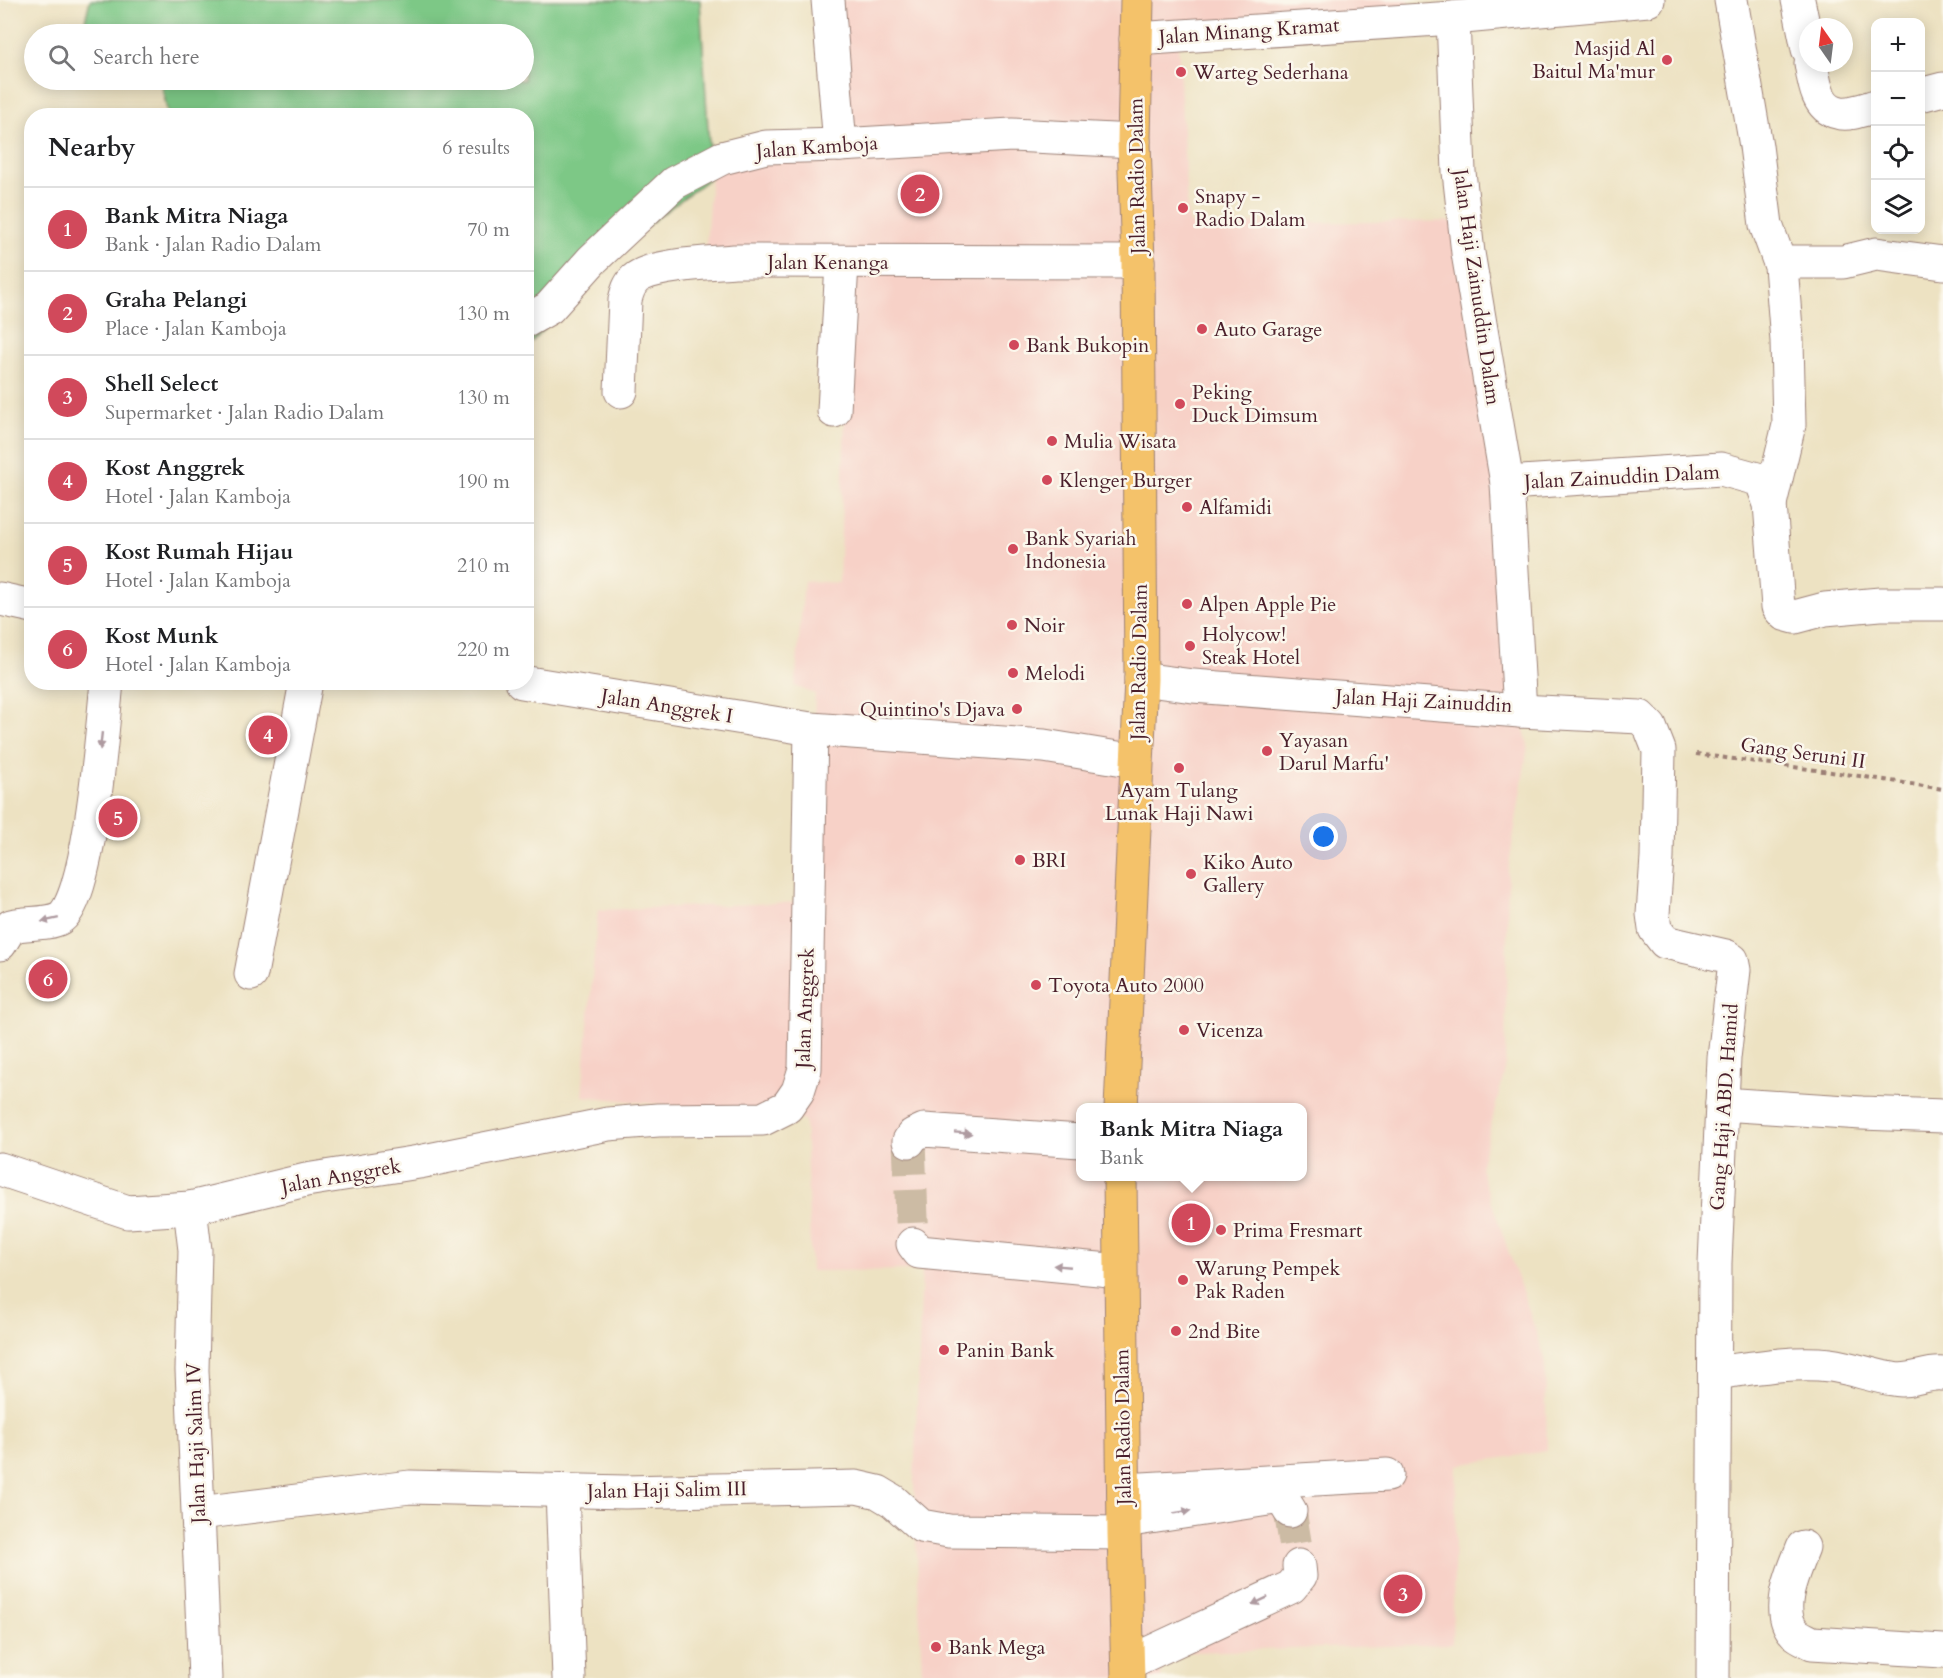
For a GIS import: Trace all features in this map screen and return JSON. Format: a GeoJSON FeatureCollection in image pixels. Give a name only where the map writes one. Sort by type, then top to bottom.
{"type":"FeatureCollection","features":[{"type":"Feature","properties":{"kind":"main road","name":"Jalan Radio Dalam"},"geometry":{"type":"LineString","coordinates":[[1121,1103],[1141,679],[1138,262],[1134,141],[1137,0]]}},
{"type":"Feature","properties":{"kind":"main road","name":"Jalan Radio Dalam"},"geometry":{"type":"LineString","coordinates":[[1120,1181],[1128,1670]]}},
{"type":"Feature","properties":{"kind":"street"},"geometry":{"type":"LineString","coordinates":[[828,0],[840,145]]}},
{"type":"Feature","properties":{"kind":"street","name":"Jalan Minang Kramat"},"geometry":{"type":"LineString","coordinates":[[1136,39],[1394,11],[1453,18],[1572,3],[1648,0]]}},
{"type":"Feature","properties":{"kind":"street"},"geometry":{"type":"LineString","coordinates":[[1731,0],[1756,146],[1766,225],[1781,266],[1787,341],[1789,425],[1770,504]]}},
{"type":"Feature","properties":{"kind":"street"},"geometry":{"type":"LineString","coordinates":[[1798,0],[1802,18]]}},
{"type":"Feature","properties":{"kind":"street","name":"Jalan Haji Zainuddin Dalam"},"geometry":{"type":"LineString","coordinates":[[1453,18],[1459,172],[1468,253],[1507,483]]}},
{"type":"Feature","properties":{"kind":"street"},"geometry":{"type":"LineString","coordinates":[[1813,72],[1817,93],[1826,105],[1837,112],[1853,112],[1871,107]]}},
{"type":"Feature","properties":{"kind":"street"},"geometry":{"type":"LineString","coordinates":[[1925,94],[1943,89]]}},
{"type":"Feature","properties":{"kind":"street","name":"Jalan Kamboja"},"geometry":{"type":"LineString","coordinates":[[534,316],[549,308],[592,261],[674,183],[722,158],[766,147],[1012,135],[1134,141]]}},
{"type":"Feature","properties":{"kind":"street"},"geometry":{"type":"LineString","coordinates":[[1781,266],[1785,262],[1843,262],[1876,254],[1943,263]]}},
{"type":"Feature","properties":{"kind":"street","name":"Jalan Kenanga"},"geometry":{"type":"LineString","coordinates":[[621,391],[625,300],[629,287],[636,278],[652,271],[734,261],[1138,262]]}},
{"type":"Feature","properties":{"kind":"street"},"geometry":{"type":"LineString","coordinates":[[834,411],[842,263]]}},
{"type":"Feature","properties":{"kind":"street","name":"Jalan Zainuddin Dalam"},"geometry":{"type":"LineString","coordinates":[[1507,483],[1721,469],[1761,480],[1770,504],[1778,607],[1784,614],[1795,617],[1825,609],[1880,604],[1943,604]]}},
{"type":"Feature","properties":{"kind":"street","name":"Jalan Haji Zainuddin"},"geometry":{"type":"LineString","coordinates":[[1141,679],[1193,686],[1520,711],[1507,483]]}},
{"type":"Feature","properties":{"kind":"street"},"geometry":{"type":"LineString","coordinates":[[0,599],[24,604]]}},
{"type":"Feature","properties":{"kind":"street","name":"Jalan Anggrek I"},"geometry":{"type":"LineString","coordinates":[[534,684],[811,729]]}},
{"type":"Feature","properties":{"kind":"street"},"geometry":{"type":"LineString","coordinates":[[0,944],[11,926],[63,917],[75,897],[92,825],[106,690]]}},
{"type":"Feature","properties":{"kind":"street"},"geometry":{"type":"LineString","coordinates":[[251,974],[304,690]]}},
{"type":"Feature","properties":{"kind":"street","name":"Gang Haji ABD. Hamid"},"geometry":{"type":"LineString","coordinates":[[1520,711],[1640,717],[1650,727],[1659,750],[1657,858],[1653,914],[1655,929],[1665,942],[1726,956],[1732,960],[1734,970],[1724,1058],[1715,1263],[1713,1678]]}},
{"type":"Feature","properties":{"kind":"street"},"geometry":{"type":"LineString","coordinates":[[811,729],[1044,746],[1136,761]]}},
{"type":"Feature","properties":{"kind":"street","name":"Jalan Anggrek"},"geometry":{"type":"LineString","coordinates":[[0,1169],[128,1212],[190,1209],[306,1180],[440,1158],[608,1124],[658,1120],[763,1119],[787,1107],[798,1091],[805,1069],[811,729]]}},
{"type":"Feature","properties":{"kind":"street"},"geometry":{"type":"LineString","coordinates":[[1722,1104],[1943,1116]]}},
{"type":"Feature","properties":{"kind":"street"},"geometry":{"type":"LineString","coordinates":[[909,1142],[913,1135],[924,1130],[1076,1141]]}},
{"type":"Feature","properties":{"kind":"street","name":"Jalan Haji Salim IV"},"geometry":{"type":"LineString","coordinates":[[190,1209],[195,1250],[192,1370],[205,1678]]}},
{"type":"Feature","properties":{"kind":"street"},"geometry":{"type":"LineString","coordinates":[[914,1244],[919,1252],[1120,1271]]}},
{"type":"Feature","properties":{"kind":"street"},"geometry":{"type":"LineString","coordinates":[[1715,1373],[1772,1366],[1829,1365],[1872,1373],[1894,1380],[1912,1380],[1932,1373],[1943,1374]]}},
{"type":"Feature","properties":{"kind":"street"},"geometry":{"type":"LineString","coordinates":[[1124,1515],[1387,1475]]}},
{"type":"Feature","properties":{"kind":"street","name":"Jalan Haji Salim III"},"geometry":{"type":"LineString","coordinates":[[199,1514],[410,1487],[625,1492],[856,1487],[878,1492],[921,1526],[949,1531],[1124,1515]]}},
{"type":"Feature","properties":{"kind":"street"},"geometry":{"type":"LineString","coordinates":[[562,1491],[569,1678]]}},
{"type":"Feature","properties":{"kind":"street"},"geometry":{"type":"LineString","coordinates":[[1124,1515],[1275,1498],[1282,1498],[1290,1511]]}},
{"type":"Feature","properties":{"kind":"street"},"geometry":{"type":"LineString","coordinates":[[1803,1547],[1787,1588],[1787,1620],[1796,1634],[1812,1643],[1943,1651]]}},
{"type":"Feature","properties":{"kind":"street"},"geometry":{"type":"LineString","coordinates":[[1128,1670],[1291,1587],[1300,1576],[1299,1566]]}},
{"type":"Feature","properties":{"kind":"path","name":"Gang Seruni II"},"geometry":{"type":"LineString","coordinates":[[1659,750],[1943,789]]}},
{"type":"Feature","properties":{"kind":"shaded area"},"geometry":{"type":"Polygon","coordinates":[[[838,0],[1409,0],[1410,16],[1177,22],[1188,224],[1477,221],[1514,689],[1528,745],[1508,871],[1505,1070],[1480,1168],[1545,1358],[1547,1451],[1457,1465],[1452,1644],[1160,1653],[1161,1678],[922,1678],[914,1483],[922,1270],[811,1271],[805,1120],[582,1096],[598,910],[807,902],[815,694],[795,686],[804,581],[839,583],[850,280],[704,272],[711,158],[848,148],[838,0]]]}},
{"type":"Feature","properties":{"kind":"green space"},"geometry":{"type":"Polygon","coordinates":[[[90,0],[700,0],[711,177],[627,241],[534,340],[534,108],[167,108],[163,90],[534,90],[534,24],[84,24],[90,0]]]}},
{"type":"Feature","properties":{"kind":"tunnel"},"geometry":{"type":"LineString","coordinates":[[909,1141],[913,1244]]}},
{"type":"Feature","properties":{"kind":"tunnel"},"geometry":{"type":"LineString","coordinates":[[1290,1511],[1299,1566]]}},
{"type":"Feature","properties":{"kind":"place","name":"Masjid Al Baitul Ma'mur"},"geometry":{"type":"Point","coordinates":[1667,60]}},
{"type":"Feature","properties":{"kind":"place","name":"Warteg Sederhana"},"geometry":{"type":"Point","coordinates":[1181,72]}},
{"type":"Feature","properties":{"kind":"place","name":"Graha Pelangi"},"geometry":{"type":"Point","coordinates":[920,194]}},
{"type":"Feature","properties":{"kind":"place","name":"Snapy - Radio Dalam"},"geometry":{"type":"Point","coordinates":[1183,208]}},
{"type":"Feature","properties":{"kind":"place","name":"Auto Garage"},"geometry":{"type":"Point","coordinates":[1202,329]}},
{"type":"Feature","properties":{"kind":"place","name":"Bank Bukopin"},"geometry":{"type":"Point","coordinates":[1014,345]}},
{"type":"Feature","properties":{"kind":"place","name":"Peking Duck Dimsum"},"geometry":{"type":"Point","coordinates":[1180,404]}},
{"type":"Feature","properties":{"kind":"place","name":"Mulia Wisata"},"geometry":{"type":"Point","coordinates":[1052,441]}},
{"type":"Feature","properties":{"kind":"place","name":"Klenger Burger"},"geometry":{"type":"Point","coordinates":[1047,480]}},
{"type":"Feature","properties":{"kind":"place","name":"Alfamidi"},"geometry":{"type":"Point","coordinates":[1187,507]}},
{"type":"Feature","properties":{"kind":"place","name":"Bank Syariah Indonesia"},"geometry":{"type":"Point","coordinates":[1013,549]}},
{"type":"Feature","properties":{"kind":"place","name":"Alpen Apple Pie"},"geometry":{"type":"Point","coordinates":[1187,604]}},
{"type":"Feature","properties":{"kind":"place","name":"Noir"},"geometry":{"type":"Point","coordinates":[1012,625]}},
{"type":"Feature","properties":{"kind":"place","name":"Holycow! Steak Hotel"},"geometry":{"type":"Point","coordinates":[1190,646]}},
{"type":"Feature","properties":{"kind":"place","name":"Melodi"},"geometry":{"type":"Point","coordinates":[1013,673]}},
{"type":"Feature","properties":{"kind":"place","name":"Quintino's Djava"},"geometry":{"type":"Point","coordinates":[1017,709]}},
{"type":"Feature","properties":{"kind":"place","name":"Kost Anggrek"},"geometry":{"type":"Point","coordinates":[268,735]}},
{"type":"Feature","properties":{"kind":"place","name":"Yayasan Darul Marfu'"},"geometry":{"type":"Point","coordinates":[1267,751]}},
{"type":"Feature","properties":{"kind":"place","name":"Ayam Tulang Lunak Haji Nawi"},"geometry":{"type":"Point","coordinates":[1179,768]}},
{"type":"Feature","properties":{"kind":"place","name":"Kost Rumah Hijau"},"geometry":{"type":"Point","coordinates":[118,818]}},
{"type":"Feature","properties":{"kind":"place","name":"BRI"},"geometry":{"type":"Point","coordinates":[1020,860]}},
{"type":"Feature","properties":{"kind":"place","name":"Kiko Auto Gallery"},"geometry":{"type":"Point","coordinates":[1191,874]}},
{"type":"Feature","properties":{"kind":"place","name":"Kost Munk"},"geometry":{"type":"Point","coordinates":[48,979]}},
{"type":"Feature","properties":{"kind":"place","name":"Toyota Auto 2000"},"geometry":{"type":"Point","coordinates":[1036,985]}},
{"type":"Feature","properties":{"kind":"place","name":"Vicenza"},"geometry":{"type":"Point","coordinates":[1184,1030]}},
{"type":"Feature","properties":{"kind":"place","name":"Bank Mitra Niaga"},"geometry":{"type":"Point","coordinates":[1191,1223]}},
{"type":"Feature","properties":{"kind":"place","name":"Prima Fresmart"},"geometry":{"type":"Point","coordinates":[1221,1230]}},
{"type":"Feature","properties":{"kind":"place","name":"Warung Pempek Pak Raden"},"geometry":{"type":"Point","coordinates":[1183,1280]}},
{"type":"Feature","properties":{"kind":"place","name":"2nd Bite"},"geometry":{"type":"Point","coordinates":[1176,1331]}},
{"type":"Feature","properties":{"kind":"place","name":"Panin Bank"},"geometry":{"type":"Point","coordinates":[944,1350]}},
{"type":"Feature","properties":{"kind":"place","name":"Shell Select"},"geometry":{"type":"Point","coordinates":[1403,1594]}},
{"type":"Feature","properties":{"kind":"place","name":"Bank Mega"},"geometry":{"type":"Point","coordinates":[936,1647]}}]}
